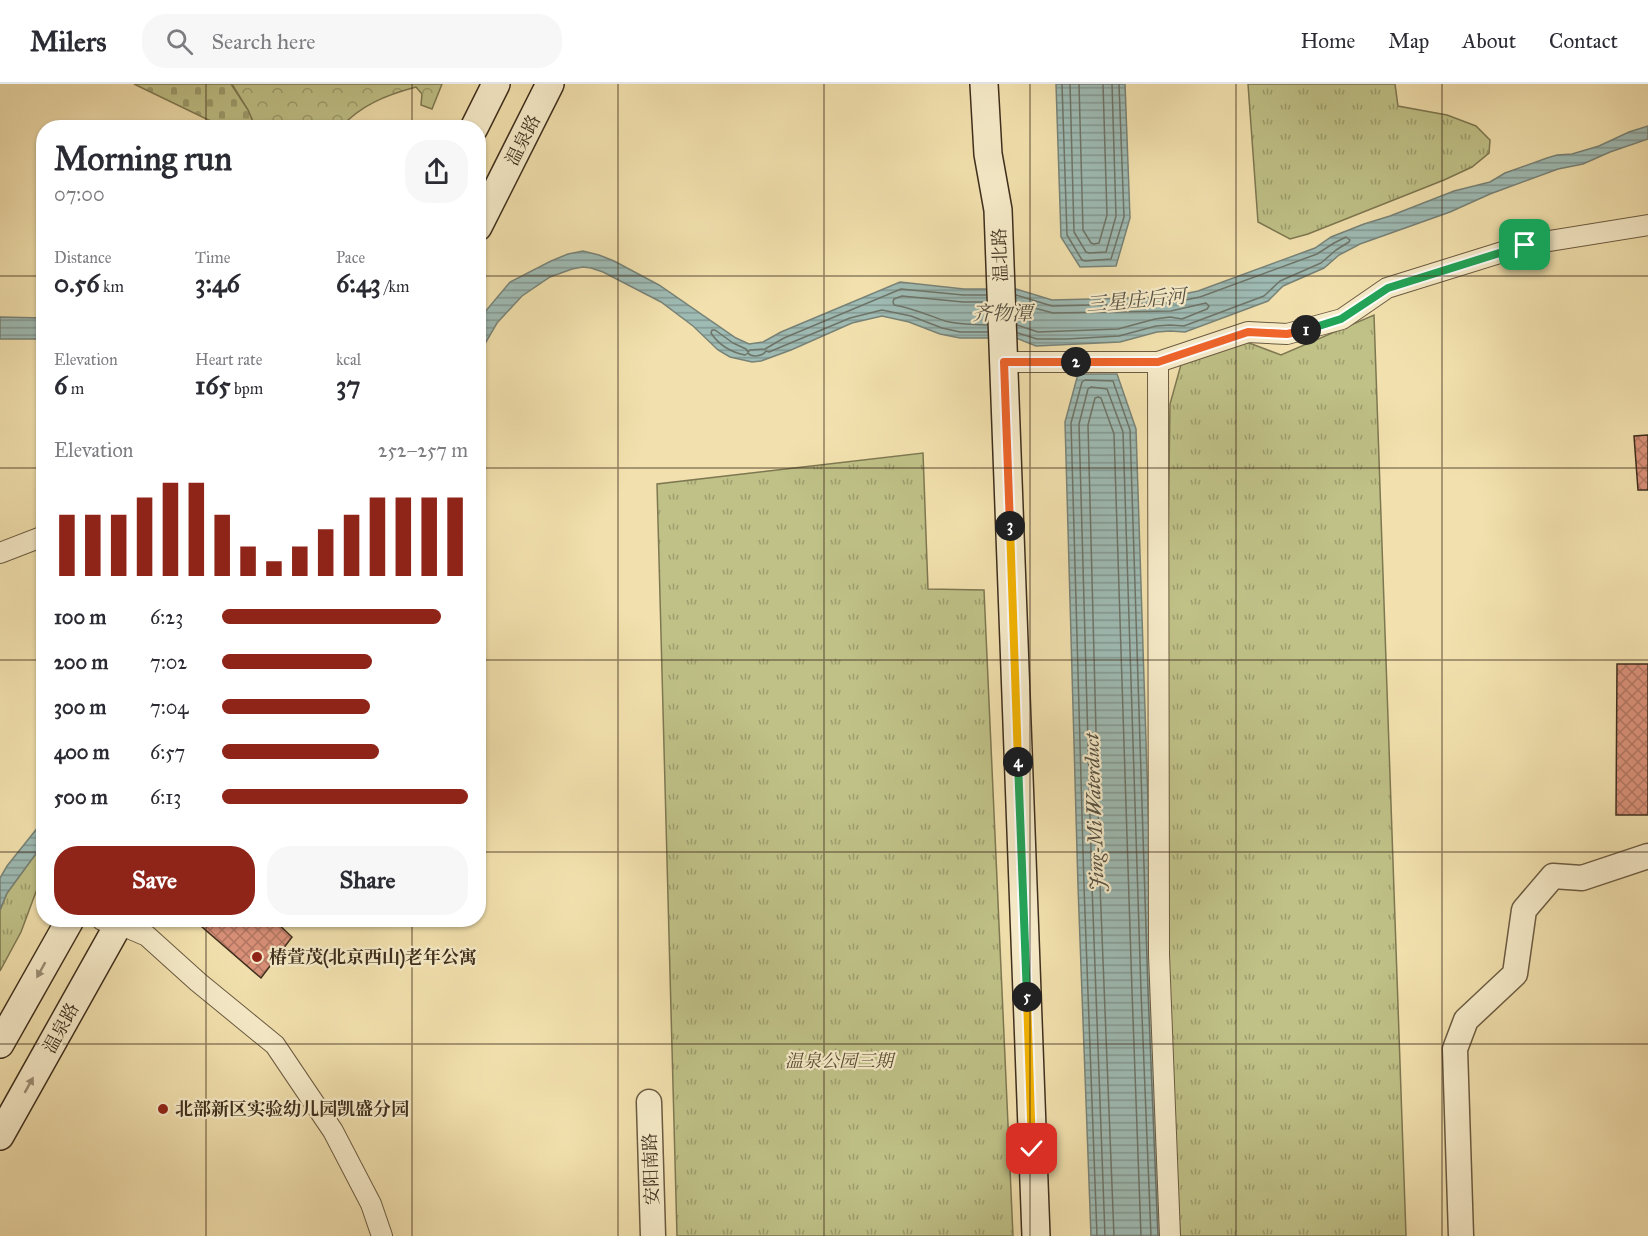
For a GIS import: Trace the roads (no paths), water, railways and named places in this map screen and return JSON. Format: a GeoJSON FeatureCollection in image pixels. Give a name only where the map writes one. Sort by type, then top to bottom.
{"type":"FeatureCollection","features":[{"type":"Feature","properties":{"kind":"main road"},"geometry":{"type":"LineString","coordinates":[[478,120],[496,84]]}},
{"type":"Feature","properties":{"kind":"main road","name":"温泉路"},"geometry":{"type":"LineString","coordinates":[[486,211],[550,84]]}},
{"type":"Feature","properties":{"kind":"main road","name":"温北路"},"geometry":{"type":"LineString","coordinates":[[984,84],[988,154],[998,210],[1036,1236]]}},
{"type":"Feature","properties":{"kind":"main road","name":"温北路"},"geometry":{"type":"LineString","coordinates":[[998,210],[1006,153],[1002,84]]}},
{"type":"Feature","properties":{"kind":"main road"},"geometry":{"type":"LineString","coordinates":[[0,1044],[66,927]]}},
{"type":"Feature","properties":{"kind":"main road","name":"温泉路"},"geometry":{"type":"LineString","coordinates":[[0,1136],[111,927]]}},
{"type":"Feature","properties":{"kind":"street"},"geometry":{"type":"LineString","coordinates":[[1003,352],[1158,362],[1248,332],[1287,334],[1341,319],[1388,288],[1525,245],[1648,225]]}},
{"type":"Feature","properties":{"kind":"street"},"geometry":{"type":"LineString","coordinates":[[1158,362],[1159,955],[1170,1236]]}},
{"type":"Feature","properties":{"kind":"street"},"geometry":{"type":"LineString","coordinates":[[0,553],[36,539]]}},
{"type":"Feature","properties":{"kind":"street"},"geometry":{"type":"LineString","coordinates":[[1461,1236],[1455,1049],[1466,1020],[1515,974],[1524,910],[1553,876],[1582,878],[1648,856]]}},
{"type":"Feature","properties":{"kind":"street"},"geometry":{"type":"LineString","coordinates":[[127,927],[147,936],[198,982],[275,1045],[333,1131],[371,1204],[382,1236]]}},
{"type":"Feature","properties":{"kind":"street","name":"安阳南路"},"geometry":{"type":"LineString","coordinates":[[649,1102],[653,1236]]}},
{"type":"Feature","properties":{"kind":"water"},"geometry":{"type":"Polygon","coordinates":[[[1056,84],[1125,84],[1130,218],[1116,266],[1080,267],[1061,237],[1056,84]]]}},
{"type":"Feature","properties":{"kind":"water","name":"齐物潭"},"geometry":{"type":"Polygon","coordinates":[[[1648,126],[1648,139],[1583,164],[1558,169],[1490,194],[1450,212],[1360,244],[1339,255],[1324,268],[1283,286],[1268,301],[1185,332],[1157,332],[1120,342],[1036,346],[1016,338],[960,338],[882,316],[852,323],[791,350],[752,362],[730,357],[718,350],[693,326],[661,302],[603,272],[583,267],[550,277],[522,296],[497,323],[486,342],[486,311],[510,282],[551,261],[583,251],[614,261],[659,285],[736,338],[749,344],[763,342],[781,332],[900,282],[964,289],[1016,289],[1052,300],[1170,297],[1198,291],[1315,248],[1331,237],[1364,224],[1454,191],[1490,182],[1505,173],[1547,158],[1599,146],[1648,126]]]}},
{"type":"Feature","properties":{"kind":"water"},"geometry":{"type":"Polygon","coordinates":[[[0,317],[36,318],[36,339],[0,339],[0,317]]]}},
{"type":"Feature","properties":{"kind":"water","name":"Jing-Mi Waterduct"},"geometry":{"type":"Polygon","coordinates":[[[1078,374],[1117,374],[1136,429],[1164,1236],[1091,1236],[1078,886],[1065,422],[1078,374]]]}},
{"type":"Feature","properties":{"kind":"water"},"geometry":{"type":"Polygon","coordinates":[[[36,830],[36,854],[7,893],[0,910],[0,878],[36,830]]]}},
{"type":"Feature","properties":{"kind":"place","name":"椿萱茂(北京西山)老年公寓"},"geometry":{"type":"Point","coordinates":[257,957]}},
{"type":"Feature","properties":{"kind":"place","name":"北部新区实验幼儿园凯盛分园"},"geometry":{"type":"Point","coordinates":[163,1109]}},
{"type":"Feature","properties":{"kind":"water label","name":"三星庄后河"},"geometry":{"type":"Point","coordinates":[1136,300]}},
{"type":"Feature","properties":{"kind":"park label","name":"温泉公园三期"},"geometry":{"type":"Point","coordinates":[839,1061]}}]}
